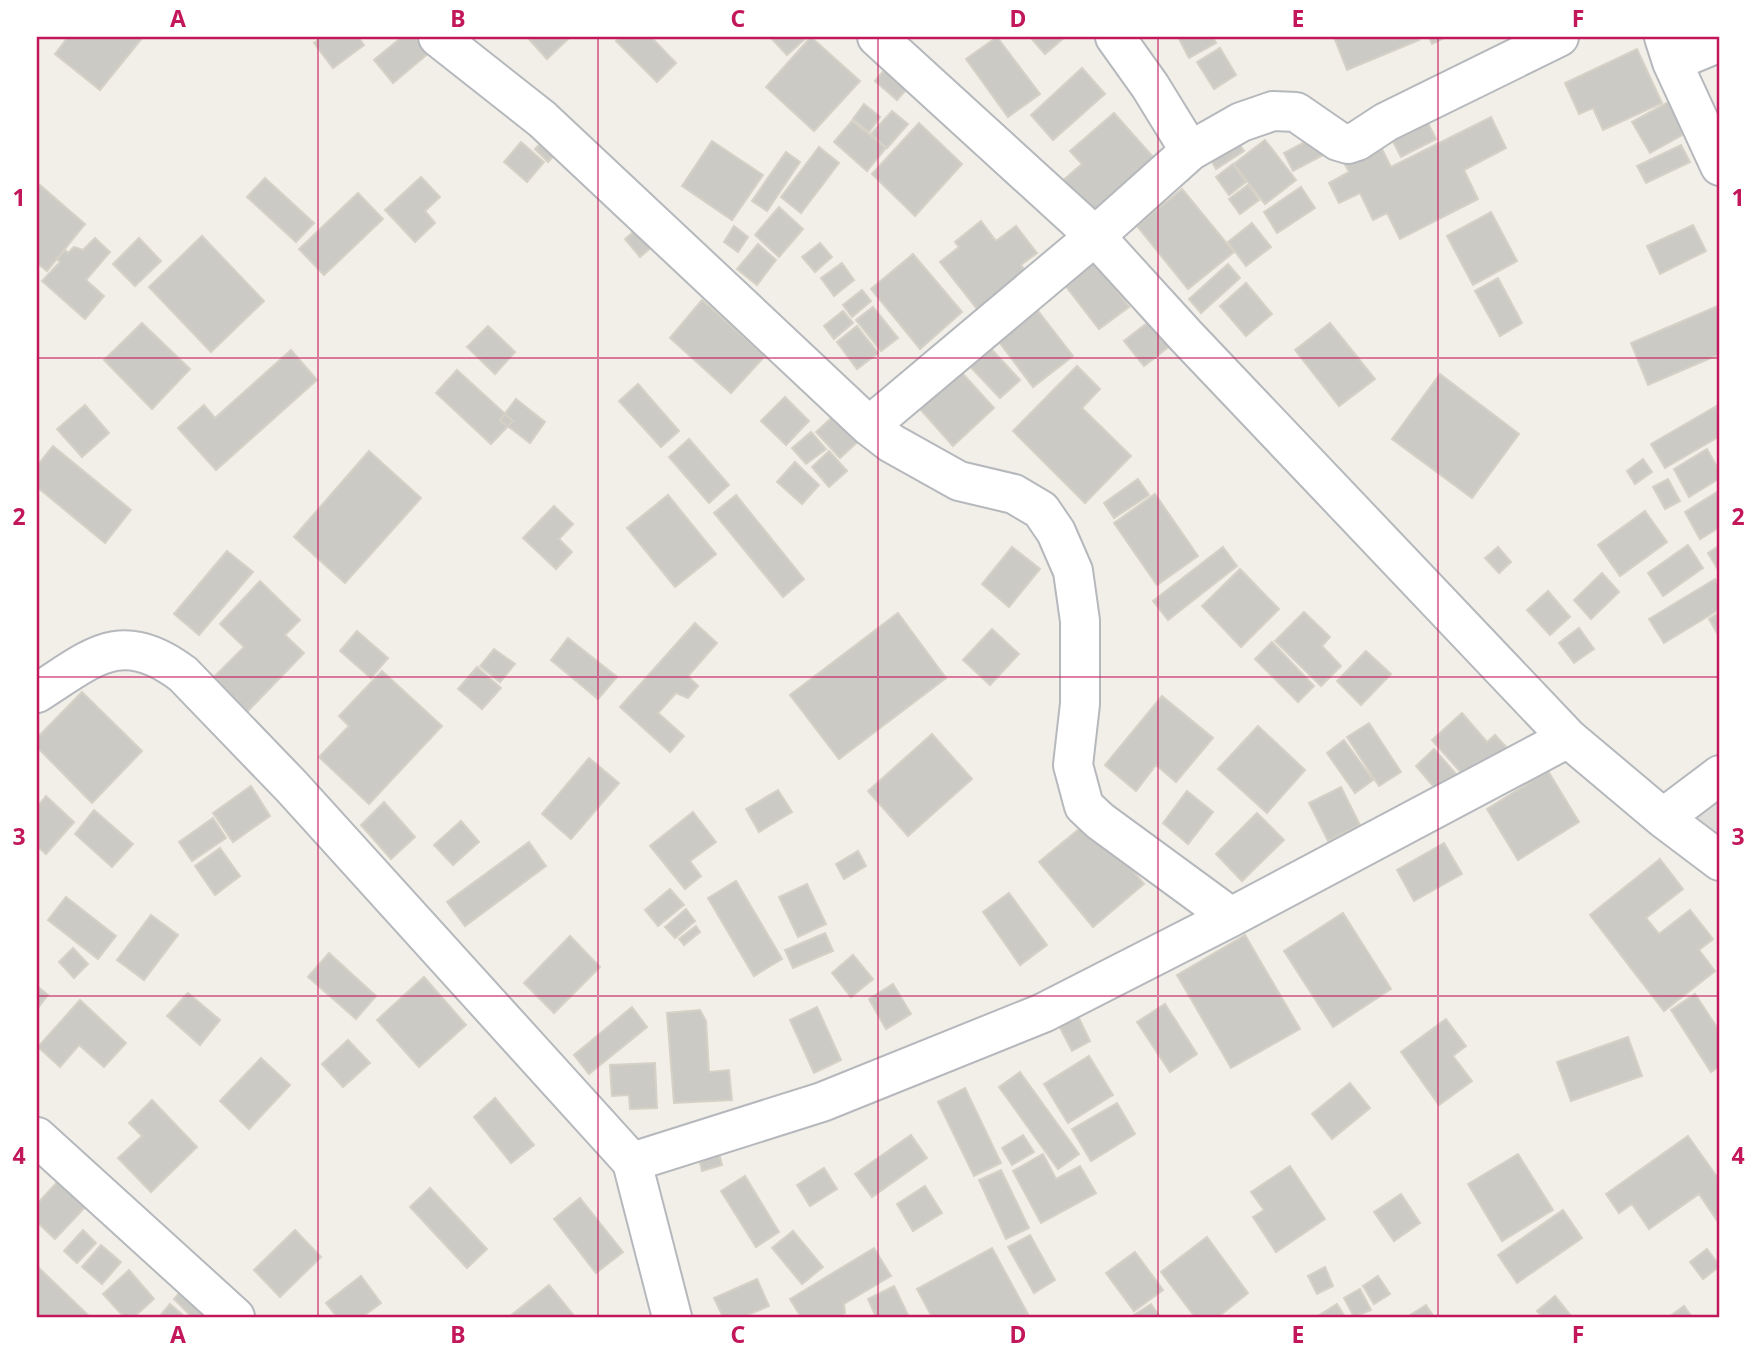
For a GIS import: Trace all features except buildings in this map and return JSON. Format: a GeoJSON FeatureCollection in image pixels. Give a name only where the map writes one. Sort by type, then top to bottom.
{"type":"FeatureCollection","features":[{"type":"Feature","properties":{"kind":"street"},"geometry":{"type":"LineString","coordinates":[[438,37],[542,119],[869,426],[891,443],[959,481],[1014,494],[1041,510],[1056,531],[1073,571],[1080,621],[1078,738],[1073,765],[1084,806],[1100,821],[1231,917]]}},
{"type":"Feature","properties":{"kind":"street"},"geometry":{"type":"LineString","coordinates":[[877,37],[1095,236],[1195,346],[1567,738],[1663,818],[1720,861]]}},
{"type":"Feature","properties":{"kind":"street"},"geometry":{"type":"LineString","coordinates":[[1115,37],[1150,86],[1190,151]]}},
{"type":"Feature","properties":{"kind":"street"},"geometry":{"type":"LineString","coordinates":[[869,426],[1095,236],[1190,151],[1241,122],[1273,111],[1296,113],[1338,141],[1348,144],[1386,122],[1559,37]]}},
{"type":"Feature","properties":{"kind":"street"},"geometry":{"type":"LineString","coordinates":[[1720,42],[1668,49],[1720,166]]}},
{"type":"Feature","properties":{"kind":"street"},"geometry":{"type":"LineString","coordinates":[[37,693],[94,656],[118,650],[141,651],[163,659],[183,674],[292,787],[632,1161],[672,1317]]}},
{"type":"Feature","properties":{"kind":"street"},"geometry":{"type":"LineString","coordinates":[[632,1161],[822,1102],[1043,1013],[1231,917],[1567,738]]}},
{"type":"Feature","properties":{"kind":"street"},"geometry":{"type":"LineString","coordinates":[[1663,818],[1720,775]]}},
{"type":"Feature","properties":{"kind":"street"},"geometry":{"type":"LineString","coordinates":[[37,1137],[235,1317]]}},
{"type":"Feature","properties":{"kind":"shaded area"},"geometry":{"type":"Polygon","coordinates":[[[1720,792],[1720,856],[1678,821],[1720,792]]]}}]}
